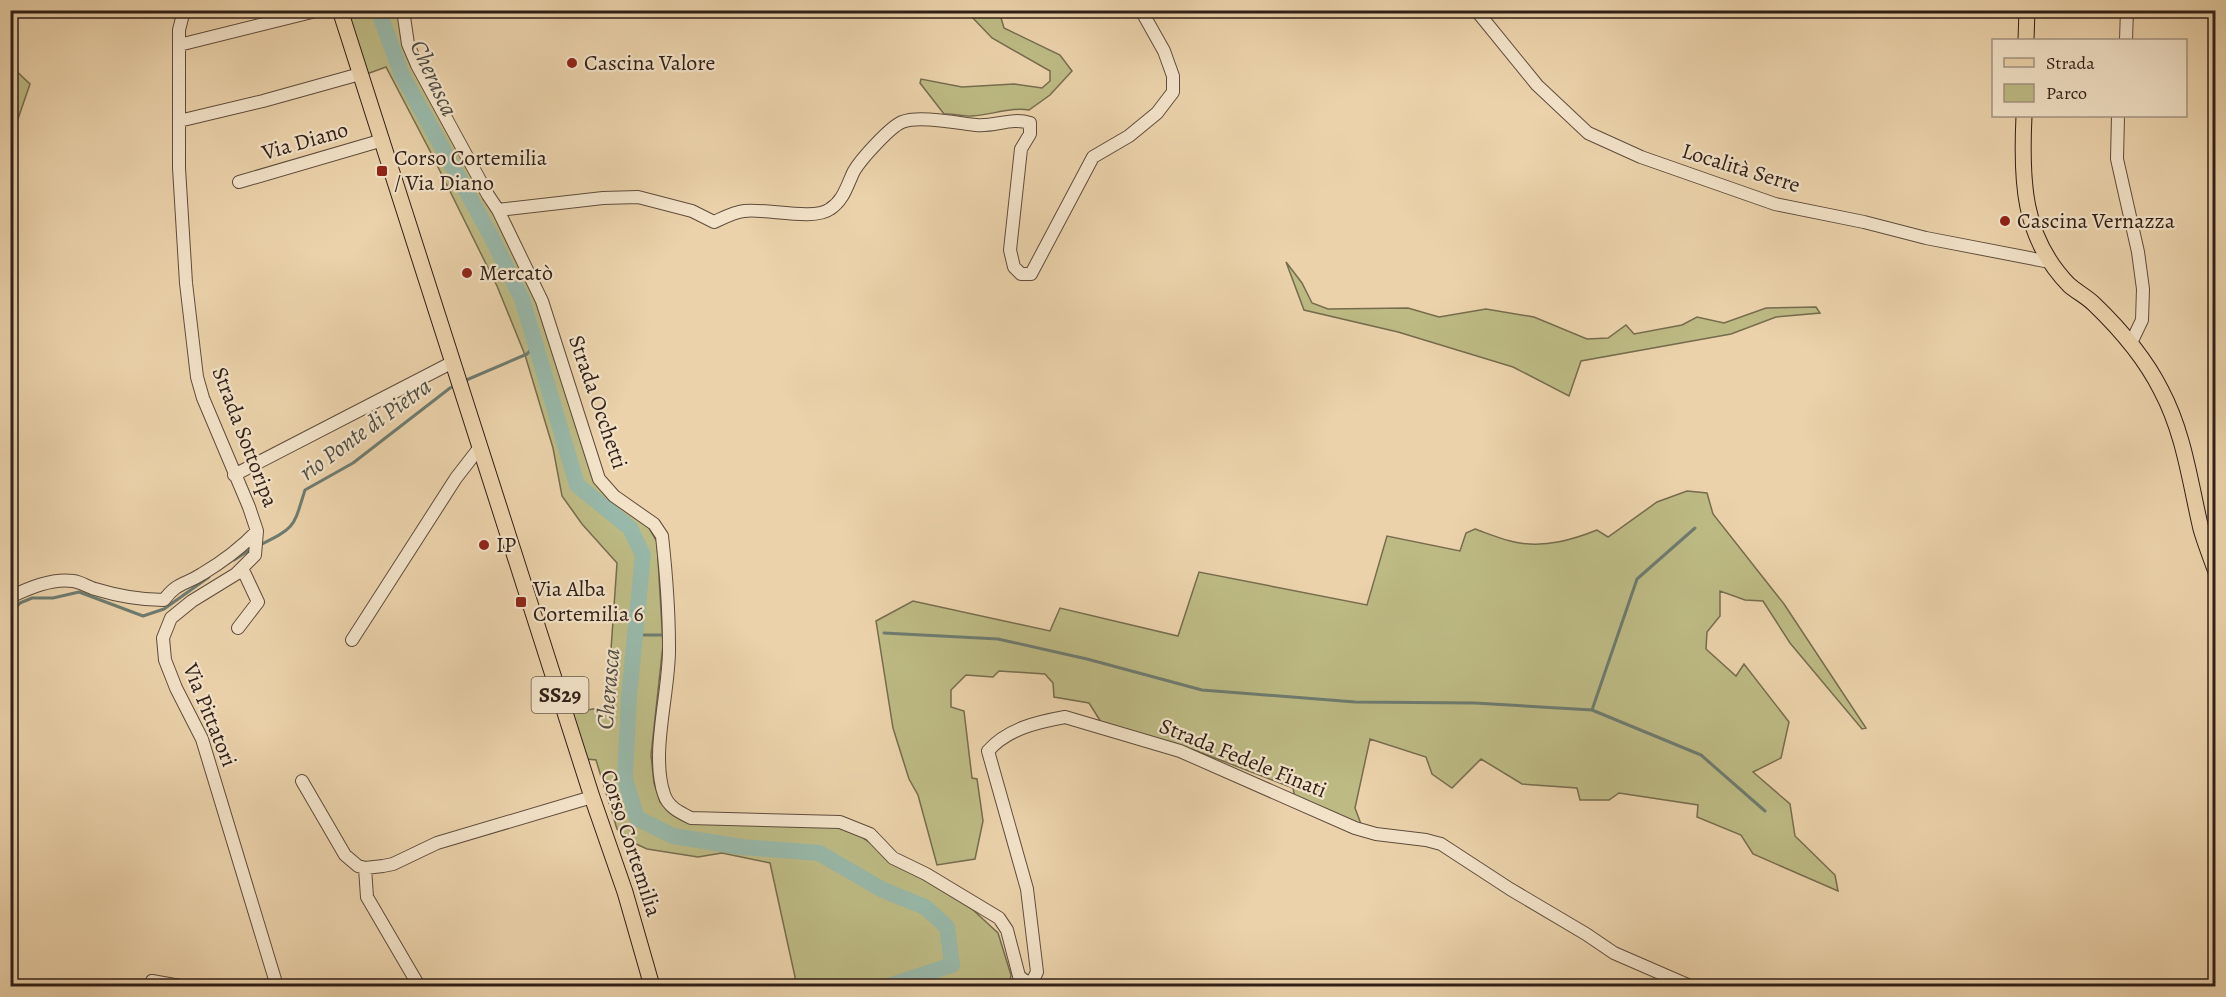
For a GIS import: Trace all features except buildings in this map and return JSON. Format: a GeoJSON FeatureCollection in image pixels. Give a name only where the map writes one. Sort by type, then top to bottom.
{"type":"FeatureCollection","features":[{"type":"Feature","properties":{"kind":"main road","name":"SS29"},"geometry":{"type":"LineString","coordinates":[[340,10],[453,362]]}},
{"type":"Feature","properties":{"kind":"main road"},"geometry":{"type":"LineString","coordinates":[[2026,39],[2027,10]]}},
{"type":"Feature","properties":{"kind":"main road"},"geometry":{"type":"LineString","coordinates":[[2024,117],[2022,166],[2030,219],[2050,262],[2070,286],[2092,302],[2131,343],[2162,390],[2181,439],[2202,531],[2216,572]]}},
{"type":"Feature","properties":{"kind":"main road","name":"Corso Cortemilia"},"geometry":{"type":"LineString","coordinates":[[453,362],[625,892],[652,987]]}},
{"type":"Feature","properties":{"kind":"street","name":"Strada Sottoripa"},"geometry":{"type":"LineString","coordinates":[[10,597],[28,588],[73,581],[97,590],[138,600],[164,600],[173,588],[199,576],[257,536],[249,507],[203,398],[197,377],[186,282],[178,168],[178,30],[184,10]]}},
{"type":"Feature","properties":{"kind":"street"},"geometry":{"type":"LineString","coordinates":[[178,45],[320,10]]}},
{"type":"Feature","properties":{"kind":"street","name":"Strada Occhetti"},"geometry":{"type":"LineString","coordinates":[[403,10],[408,44],[417,65],[498,210],[542,301],[599,478],[614,496],[654,524],[662,536],[669,648],[660,748],[661,780],[664,796],[671,807],[691,818],[840,822],[856,826],[870,834],[893,858],[956,891],[999,918],[1007,930],[1019,976],[1025,981],[1032,982]]}},
{"type":"Feature","properties":{"kind":"street"},"geometry":{"type":"LineString","coordinates":[[498,210],[603,198],[638,198],[692,211],[714,222],[741,211],[763,210],[804,214],[829,211],[845,194],[855,170],[876,144],[902,122],[918,120],[983,126],[1019,119],[1030,123],[1030,134],[1021,149],[1010,250],[1014,267],[1021,274],[1031,274],[1093,157],[1136,131],[1157,113],[1173,92],[1173,76],[1164,51],[1141,10]]}},
{"type":"Feature","properties":{"kind":"street","name":"Località Serre"},"geometry":{"type":"LineString","coordinates":[[1476,10],[1537,85],[1588,133],[1641,157],[1775,204],[1864,222],[1926,238],[2050,262]]}},
{"type":"Feature","properties":{"kind":"street"},"geometry":{"type":"LineString","coordinates":[[2126,39],[2127,10]]}},
{"type":"Feature","properties":{"kind":"street"},"geometry":{"type":"LineString","coordinates":[[178,121],[263,101],[360,74]]}},
{"type":"Feature","properties":{"kind":"street"},"geometry":{"type":"LineString","coordinates":[[2118,117],[2117,159],[2138,252],[2143,289],[2142,320],[2131,343]]}},
{"type":"Feature","properties":{"kind":"street","name":"Via Diano"},"geometry":{"type":"LineString","coordinates":[[239,182],[382,140]]}},
{"type":"Feature","properties":{"kind":"street"},"geometry":{"type":"LineString","coordinates":[[234,474],[453,362]]}},
{"type":"Feature","properties":{"kind":"street"},"geometry":{"type":"LineString","coordinates":[[352,640],[456,478],[480,447]]}},
{"type":"Feature","properties":{"kind":"street","name":"Via Pittatori"},"geometry":{"type":"LineString","coordinates":[[257,536],[255,554],[242,568],[192,601],[171,618],[163,638],[165,660],[202,740],[277,987]]}},
{"type":"Feature","properties":{"kind":"street"},"geometry":{"type":"LineString","coordinates":[[238,628],[258,602],[242,568]]}},
{"type":"Feature","properties":{"kind":"street","name":"Strada Fedele Finati"},"geometry":{"type":"LineString","coordinates":[[1032,982],[1037,972],[1027,889],[988,751],[1010,733],[1048,720],[1065,717],[1180,751],[1355,828],[1376,834],[1441,844],[1614,953],[1690,987]]}},
{"type":"Feature","properties":{"kind":"street"},"geometry":{"type":"LineString","coordinates":[[302,781],[345,855],[354,864],[365,868],[393,864],[437,843],[592,796]]}},
{"type":"Feature","properties":{"kind":"street"},"geometry":{"type":"LineString","coordinates":[[365,868],[367,897],[419,987]]}},
{"type":"Feature","properties":{"kind":"street"},"geometry":{"type":"LineString","coordinates":[[150,987],[152,981],[180,987]]}},
{"type":"Feature","properties":{"kind":"green space"},"geometry":{"type":"Polygon","coordinates":[[[344,11],[398,11],[404,45],[491,207],[534,296],[555,360],[615,503],[649,528],[657,542],[663,645],[651,755],[654,783],[660,802],[672,813],[835,826],[852,830],[907,869],[972,909],[998,933],[1011,975],[1009,986],[797,986],[770,863],[722,853],[698,857],[647,849],[632,842],[617,829],[596,760],[587,759],[572,712],[607,707],[617,563],[582,524],[562,496],[553,448],[525,355],[497,286],[386,67],[364,75],[344,11]]]}},
{"type":"Feature","properties":{"kind":"green space"},"geometry":{"type":"Polygon","coordinates":[[[970,11],[999,11],[1004,28],[1060,55],[1072,71],[1050,95],[1029,110],[972,116],[944,114],[920,83],[921,79],[962,87],[1014,84],[1042,88],[1050,81],[1050,71],[992,38],[970,15],[970,11]]]}},
{"type":"Feature","properties":{"kind":"green space"},"geometry":{"type":"Polygon","coordinates":[[[11,66],[30,84],[11,139],[11,66]]]}},
{"type":"Feature","properties":{"kind":"green space"},"geometry":{"type":"Polygon","coordinates":[[[1286,262],[1302,283],[1312,303],[1328,309],[1408,308],[1439,317],[1486,309],[1534,317],[1587,339],[1608,338],[1626,325],[1634,334],[1682,325],[1697,317],[1724,323],[1766,308],[1816,307],[1820,313],[1776,317],[1731,334],[1581,361],[1569,396],[1513,367],[1398,332],[1304,310],[1286,262]]]}},
{"type":"Feature","properties":{"kind":"green space"},"geometry":{"type":"Polygon","coordinates":[[[1687,491],[1707,493],[1713,514],[1784,604],[1866,728],[1862,729],[1790,643],[1763,601],[1745,600],[1720,591],[1720,616],[1707,632],[1706,649],[1736,676],[1744,664],[1789,722],[1781,758],[1753,772],[1790,804],[1795,836],[1835,875],[1838,891],[1753,854],[1741,835],[1697,817],[1698,805],[1619,793],[1609,800],[1580,800],[1577,788],[1522,784],[1481,759],[1452,788],[1432,774],[1426,757],[1370,739],[1355,808],[1361,824],[1295,798],[1293,788],[1194,750],[1101,722],[1089,703],[1054,697],[1053,683],[1045,674],[999,671],[993,677],[966,675],[951,690],[951,707],[964,711],[972,778],[977,779],[983,821],[975,859],[937,865],[918,795],[909,779],[893,728],[876,621],[913,601],[1050,631],[1060,608],[1178,636],[1199,572],[1367,605],[1387,536],[1460,551],[1466,533],[1475,529],[1509,541],[1530,544],[1559,542],[1597,530],[1608,537],[1657,502],[1687,491]]]}},
{"type":"Feature","properties":{"kind":"waterway","name":"Cherasca"},"geometry":{"type":"LineString","coordinates":[[378,10],[402,75],[492,238],[522,299],[577,485],[630,528],[643,555],[629,696],[625,779],[637,818],[673,836],[742,847],[819,853],[883,890],[925,907],[947,927],[952,965],[888,986]]}},
{"type":"Feature","properties":{"kind":"waterway","name":"rio Ponte di Pietra"},"geometry":{"type":"LineString","coordinates":[[464,381],[527,354],[535,345]]}},
{"type":"Feature","properties":{"kind":"waterway","name":"rio Ponte di Pietra"},"geometry":{"type":"LineString","coordinates":[[260,545],[281,534],[292,525],[305,490],[353,463],[456,385]]}},
{"type":"Feature","properties":{"kind":"waterway"},"geometry":{"type":"LineString","coordinates":[[1592,710],[1637,579],[1695,528]]}},
{"type":"Feature","properties":{"kind":"waterway","name":"rio Ponte di Pietra"},"geometry":{"type":"LineString","coordinates":[[234,560],[251,549]]}},
{"type":"Feature","properties":{"kind":"waterway","name":"rio Ponte di Pietra"},"geometry":{"type":"LineString","coordinates":[[10,614],[20,603],[32,598],[53,598],[79,592],[143,616],[164,609],[209,577]]}},
{"type":"Feature","properties":{"kind":"waterway"},"geometry":{"type":"LineString","coordinates":[[884,633],[998,639],[1087,659],[1202,690],[1355,702],[1475,703],[1592,710],[1701,755],[1765,811]]}},
{"type":"Feature","properties":{"kind":"waterway"},"geometry":{"type":"LineString","coordinates":[[634,635],[665,635]]}},
{"type":"Feature","properties":{"kind":"place","name":"Cascina Valore"},"geometry":{"type":"Point","coordinates":[572,63]}},
{"type":"Feature","properties":{"kind":"place","name":"Corso Cortemilia / Via Diano"},"geometry":{"type":"Point","coordinates":[382,171]}},
{"type":"Feature","properties":{"kind":"place","name":"Cascina Vernazza"},"geometry":{"type":"Point","coordinates":[2005,221]}},
{"type":"Feature","properties":{"kind":"place","name":"Mercatò"},"geometry":{"type":"Point","coordinates":[467,273]}},
{"type":"Feature","properties":{"kind":"place","name":"IP"},"geometry":{"type":"Point","coordinates":[484,545]}},
{"type":"Feature","properties":{"kind":"place","name":"Via Alba Cortemilia 6"},"geometry":{"type":"Point","coordinates":[521,602]}}]}
